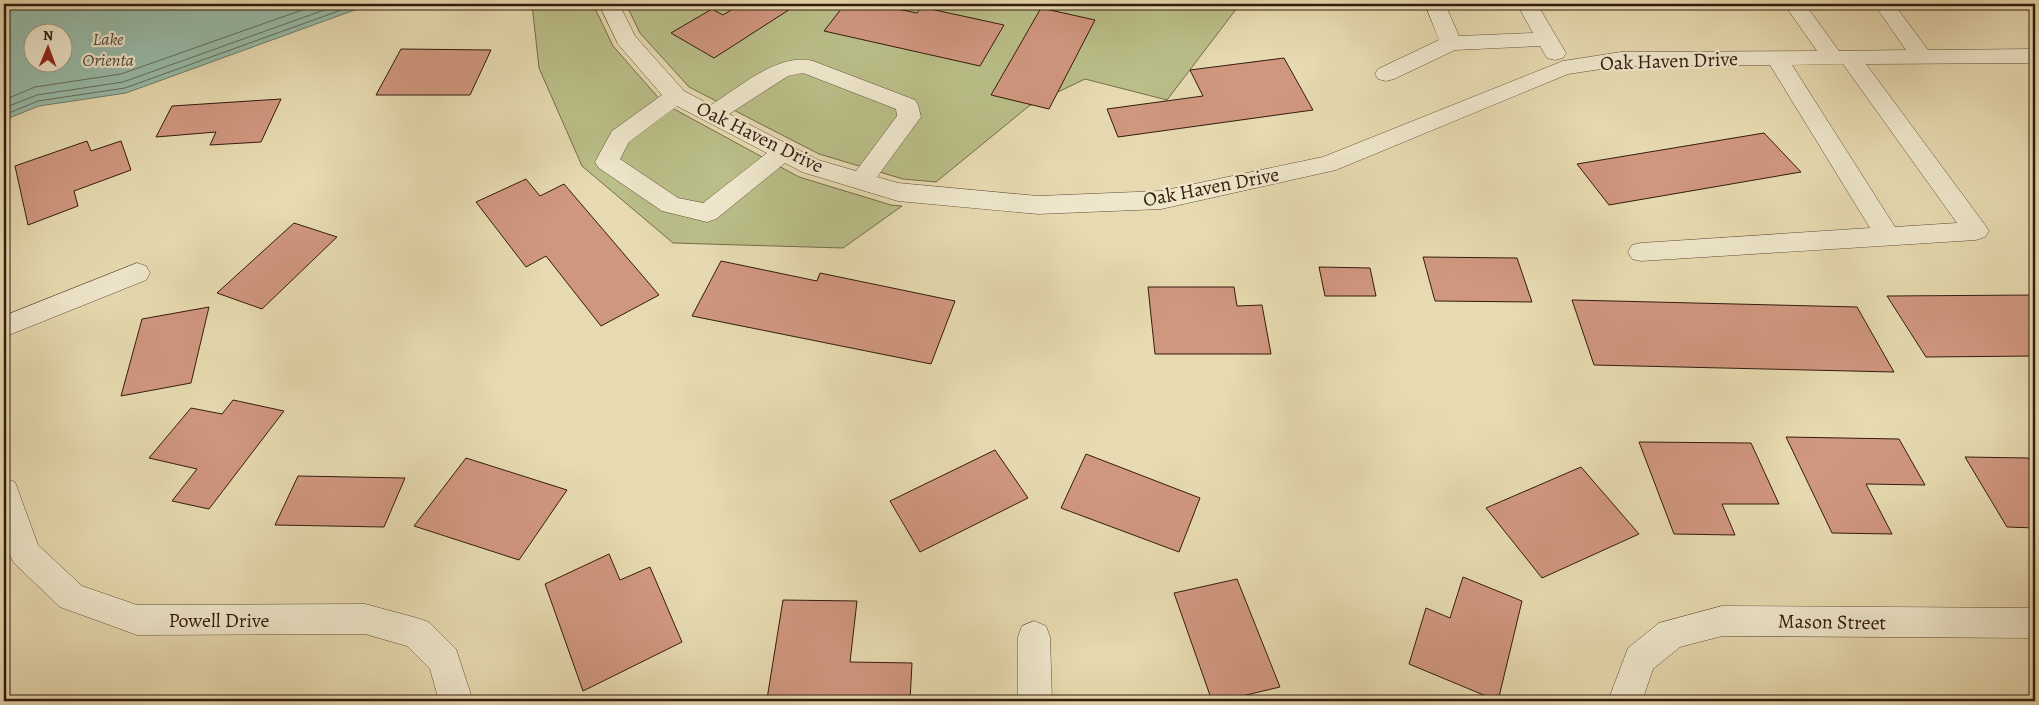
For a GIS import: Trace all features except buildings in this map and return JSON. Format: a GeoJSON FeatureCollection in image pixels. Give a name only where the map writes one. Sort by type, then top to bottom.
{"type":"FeatureCollection","features":[{"type":"Feature","properties":{"kind":"street","name":"Oak Haven Drive"},"geometry":{"type":"LineString","coordinates":[[609,4],[626,39],[676,96],[810,166],[898,192],[1038,205],[1161,200],[1328,164],[1563,68],[1621,59],[2035,56]]}},
{"type":"Feature","properties":{"kind":"street"},"geometry":{"type":"LineString","coordinates":[[1435,4],[1450,43]]}},
{"type":"Feature","properties":{"kind":"street"},"geometry":{"type":"LineString","coordinates":[[1527,4],[1563,68]]}},
{"type":"Feature","properties":{"kind":"street"},"geometry":{"type":"LineString","coordinates":[[1641,252],[1976,231],[1840,57],[1794,4]]}},
{"type":"Feature","properties":{"kind":"street"},"geometry":{"type":"LineString","coordinates":[[1884,4],[1922,57]]}},
{"type":"Feature","properties":{"kind":"street"},"geometry":{"type":"LineString","coordinates":[[1386,74],[1450,43],[1546,39]]}},
{"type":"Feature","properties":{"kind":"street"},"geometry":{"type":"LineString","coordinates":[[1777,58],[1888,237]]}},
{"type":"Feature","properties":{"kind":"street"},"geometry":{"type":"LineString","coordinates":[[712,114],[782,70],[805,66],[907,105],[909,118],[861,181]]}},
{"type":"Feature","properties":{"kind":"street"},"geometry":{"type":"LineString","coordinates":[[676,96],[620,137],[607,162],[671,205],[707,213],[784,152]]}},
{"type":"Feature","properties":{"kind":"street"},"geometry":{"type":"LineString","coordinates":[[4,326],[137,273]]}},
{"type":"Feature","properties":{"kind":"street","name":"Powell Drive"},"geometry":{"type":"LineString","coordinates":[[4,491],[25,553],[71,597],[137,620],[365,619],[400,628],[417,633],[444,660],[456,701]]}},
{"type":"Feature","properties":{"kind":"street","name":"Mason Street"},"geometry":{"type":"LineString","coordinates":[[1625,701],[1640,659],[1672,634],[1722,621],[2035,624]]}},
{"type":"Feature","properties":{"kind":"street"},"geometry":{"type":"LineString","coordinates":[[1034,637],[1035,701]]}},
{"type":"Feature","properties":{"kind":"green space"},"geometry":{"type":"Polygon","coordinates":[[[532,4],[593,4],[613,46],[663,103],[799,177],[891,205],[902,206],[843,248],[673,243],[582,166],[539,68],[532,4]]]}},
{"type":"Feature","properties":{"kind":"green space"},"geometry":{"type":"Polygon","coordinates":[[[626,4],[1240,4],[1167,100],[1085,79],[1029,106],[936,182],[903,179],[819,154],[689,87],[640,33],[626,4]]]}},
{"type":"Feature","properties":{"kind":"water","name":"Lake Orienta"},"geometry":{"type":"Polygon","coordinates":[[[4,4],[371,4],[126,93],[39,106],[4,120],[4,4]]]}}]}
